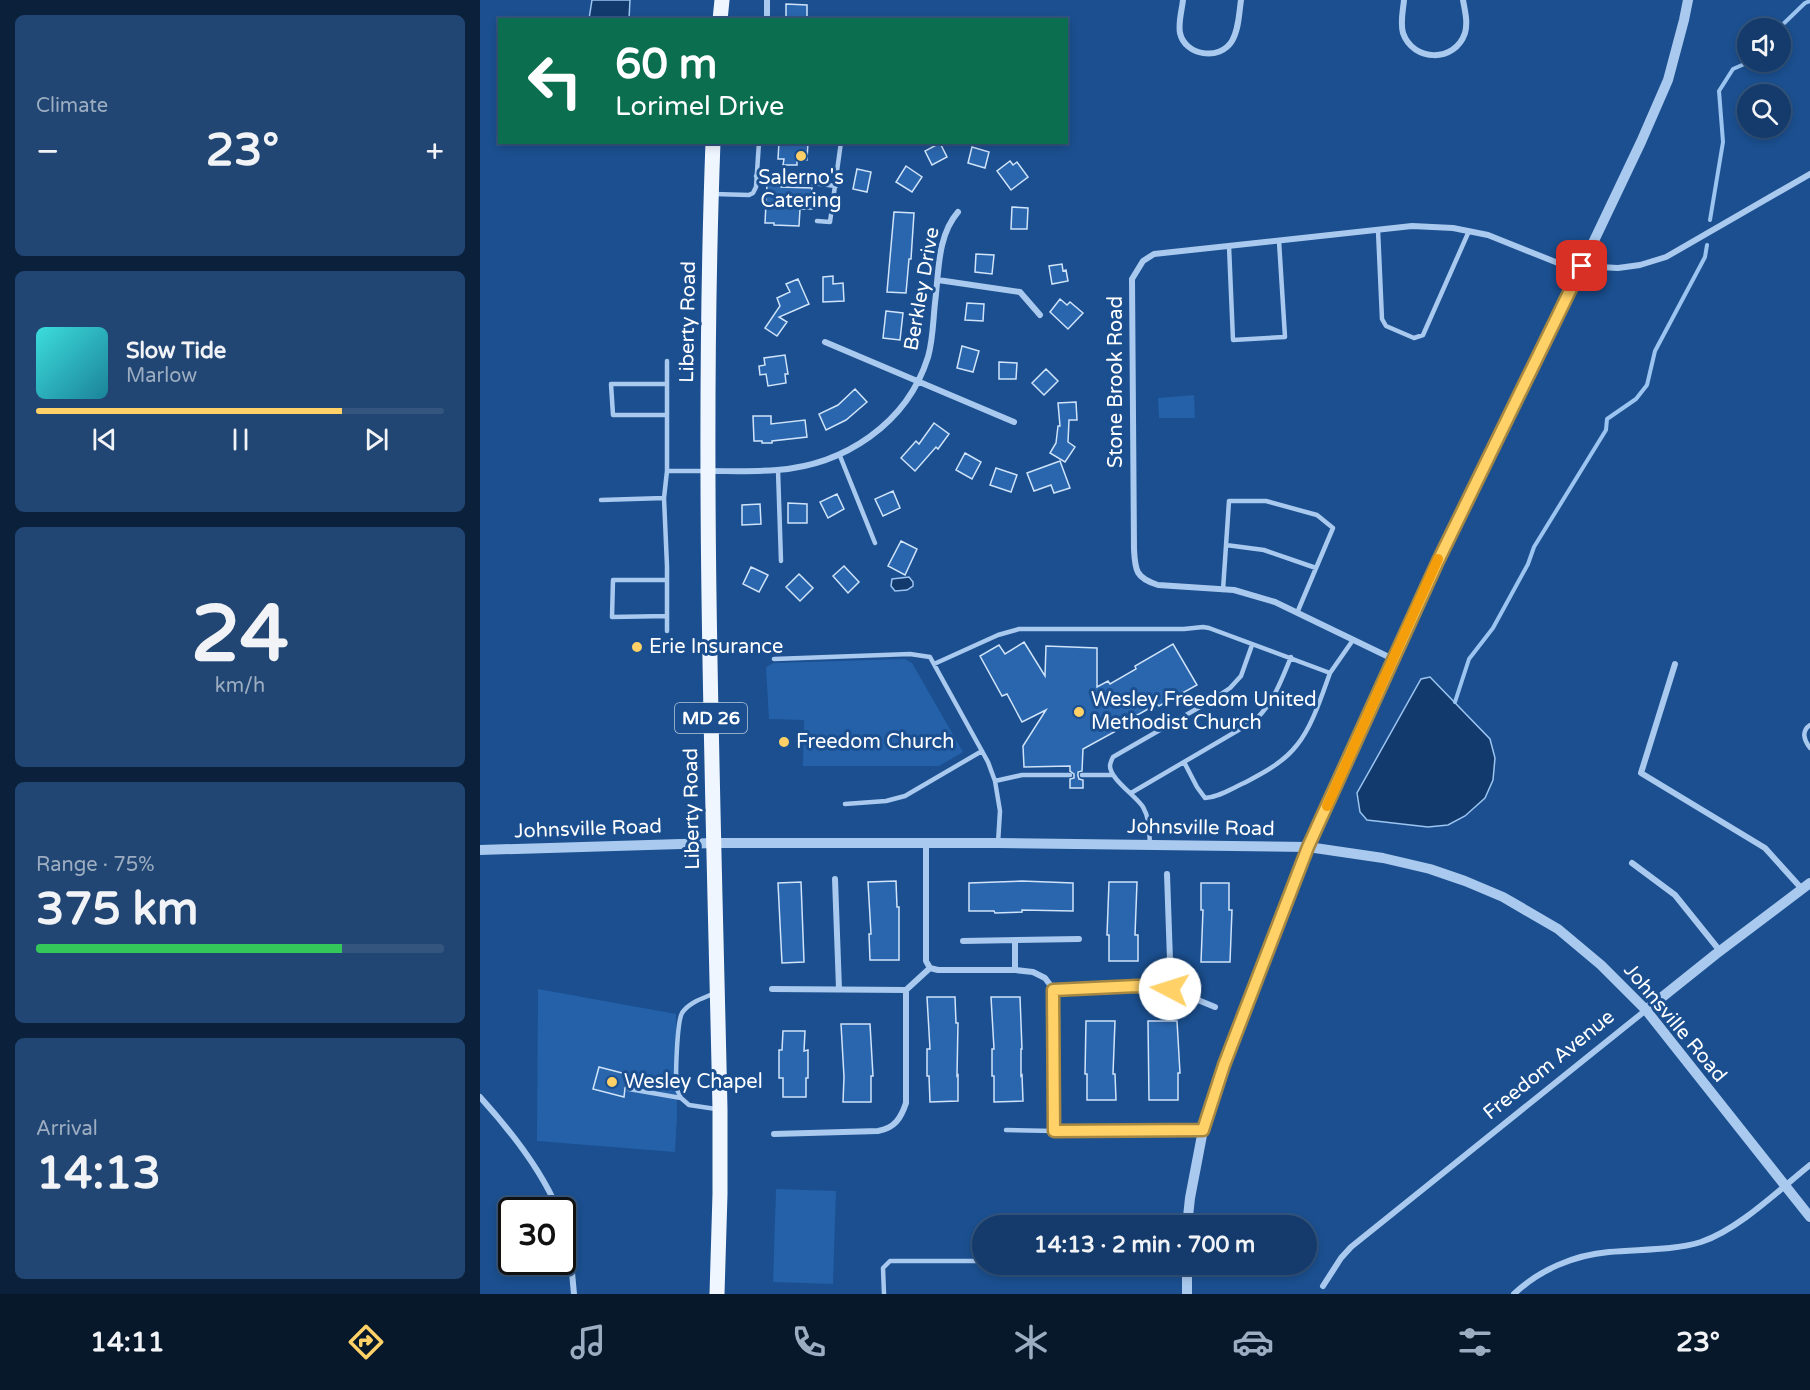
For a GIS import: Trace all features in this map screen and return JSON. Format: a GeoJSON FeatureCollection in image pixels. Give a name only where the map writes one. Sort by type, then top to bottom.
{"type":"FeatureCollection","features":[{"type":"Feature","properties":{"kind":"main road"},"geometry":{"type":"LineString","coordinates":[[720,18],[722,0]]}},
{"type":"Feature","properties":{"kind":"main road","name":"Liberty Road"},"geometry":{"type":"LineString","coordinates":[[714,144],[708,337],[708,471],[720,1109],[717,1294]]}},
{"type":"Feature","properties":{"kind":"street"},"geometry":{"type":"LineString","coordinates":[[767,0],[767,18]]}},
{"type":"Feature","properties":{"kind":"street"},"geometry":{"type":"LineString","coordinates":[[1183,0],[1179,26],[1182,39],[1192,50],[1207,54],[1228,46],[1233,39],[1241,0]]}},
{"type":"Feature","properties":{"kind":"street"},"geometry":{"type":"LineString","coordinates":[[1404,0],[1402,31],[1407,41],[1421,54],[1430,56],[1448,52],[1462,39],[1466,21],[1463,0]]}},
{"type":"Feature","properties":{"kind":"street"},"geometry":{"type":"LineString","coordinates":[[1188,1215],[1203,1130],[1224,1065],[1308,847],[1438,561],[1641,142],[1668,80],[1688,0]]}},
{"type":"Feature","properties":{"kind":"street","name":"Stone Brook Road"},"geometry":{"type":"LineString","coordinates":[[1393,658],[1275,602],[1234,590],[1158,585],[1146,581],[1138,574],[1135,565],[1132,279],[1143,261],[1154,254],[1412,226],[1469,231],[1563,265],[1618,268],[1640,265],[1666,257],[1810,174]]}},
{"type":"Feature","properties":{"kind":"street","name":"Berkley Drive"},"geometry":{"type":"LineString","coordinates":[[708,471],[778,470],[809,465],[840,456],[857,447],[888,422],[910,395],[928,357],[941,250],[950,221],[958,212]]}},
{"type":"Feature","properties":{"kind":"street"},"geometry":{"type":"LineString","coordinates":[[938,280],[1020,292],[1040,315]]}},
{"type":"Feature","properties":{"kind":"street"},"geometry":{"type":"LineString","coordinates":[[825,342],[1014,422]]}},
{"type":"Feature","properties":{"kind":"street"},"geometry":{"type":"LineString","coordinates":[[1675,664],[1641,773],[1765,848],[1806,886]]}},
{"type":"Feature","properties":{"kind":"street","name":"Johnsville Road"},"geometry":{"type":"LineString","coordinates":[[480,850],[714,843],[998,843],[1308,847],[1383,858],[1430,869],[1503,897],[1558,929],[1601,964],[1646,1010],[1810,1217]]}},
{"type":"Feature","properties":{"kind":"street"},"geometry":{"type":"LineString","coordinates":[[926,843],[926,961],[930,968],[1033,972],[1045,978],[1053,990],[1054,1131],[1203,1130]]}},
{"type":"Feature","properties":{"kind":"street"},"geometry":{"type":"LineString","coordinates":[[1632,863],[1675,895],[1720,951]]}},
{"type":"Feature","properties":{"kind":"street"},"geometry":{"type":"LineString","coordinates":[[1167,874],[1170,989]]}},
{"type":"Feature","properties":{"kind":"street"},"geometry":{"type":"LineString","coordinates":[[835,879],[839,989]]}},
{"type":"Feature","properties":{"kind":"street","name":"Freedom Avenue"},"geometry":{"type":"LineString","coordinates":[[1323,1287],[1351,1247],[1720,951],[1806,886]]}},
{"type":"Feature","properties":{"kind":"street"},"geometry":{"type":"LineString","coordinates":[[963,941],[1079,939]]}},
{"type":"Feature","properties":{"kind":"street"},"geometry":{"type":"LineString","coordinates":[[1015,940],[1015,970]]}},
{"type":"Feature","properties":{"kind":"street"},"geometry":{"type":"LineString","coordinates":[[772,989],[906,990],[930,968]]}},
{"type":"Feature","properties":{"kind":"street"},"geometry":{"type":"LineString","coordinates":[[1053,990],[1137,986],[1170,989],[1215,1007]]}},
{"type":"Feature","properties":{"kind":"street"},"geometry":{"type":"LineString","coordinates":[[774,1134],[878,1131],[894,1125],[906,1103],[906,990]]}},
{"type":"Feature","properties":{"kind":"street"},"geometry":{"type":"LineString","coordinates":[[480,1097],[497,1116],[547,1186],[552,1197]]}},
{"type":"Feature","properties":{"kind":"street"},"geometry":{"type":"LineString","coordinates":[[1514,1294],[1536,1277],[1576,1257],[1610,1251],[1667,1248],[1701,1242],[1732,1227],[1810,1165]]}},
{"type":"Feature","properties":{"kind":"street"},"geometry":{"type":"LineString","coordinates":[[572,1275],[574,1294]]}},
{"type":"Feature","properties":{"kind":"street"},"geometry":{"type":"LineString","coordinates":[[1187,1275],[1187,1294]]}},
{"type":"Feature","properties":{"kind":"lane"},"geometry":{"type":"LineString","coordinates":[[711,194],[751,194],[755,191],[759,144]]}},
{"type":"Feature","properties":{"kind":"lane"},"geometry":{"type":"LineString","coordinates":[[817,221],[830,222],[841,144]]}},
{"type":"Feature","properties":{"kind":"lane"},"geometry":{"type":"LineString","coordinates":[[756,177],[836,186]]}},
{"type":"Feature","properties":{"kind":"lane"},"geometry":{"type":"LineString","coordinates":[[1378,230],[1382,319],[1386,326],[1414,338],[1423,335],[1469,231]]}},
{"type":"Feature","properties":{"kind":"lane"},"geometry":{"type":"LineString","coordinates":[[1229,246],[1233,340],[1285,337],[1279,241]]}},
{"type":"Feature","properties":{"kind":"lane"},"geometry":{"type":"LineString","coordinates":[[667,361],[667,471],[664,498],[667,631]]}},
{"type":"Feature","properties":{"kind":"lane"},"geometry":{"type":"LineString","coordinates":[[667,384],[612,384],[613,414],[667,415]]}},
{"type":"Feature","properties":{"kind":"lane"},"geometry":{"type":"LineString","coordinates":[[840,456],[875,543]]}},
{"type":"Feature","properties":{"kind":"lane"},"geometry":{"type":"LineString","coordinates":[[778,470],[781,561]]}},
{"type":"Feature","properties":{"kind":"lane"},"geometry":{"type":"LineString","coordinates":[[667,471],[708,471]]}},
{"type":"Feature","properties":{"kind":"lane"},"geometry":{"type":"LineString","coordinates":[[601,500],[664,498]]}},
{"type":"Feature","properties":{"kind":"lane"},"geometry":{"type":"LineString","coordinates":[[1223,590],[1229,501],[1266,501],[1317,515],[1333,528],[1297,613]]}},
{"type":"Feature","properties":{"kind":"lane"},"geometry":{"type":"LineString","coordinates":[[1226,545],[1264,550],[1316,568]]}},
{"type":"Feature","properties":{"kind":"lane"},"geometry":{"type":"LineString","coordinates":[[667,580],[613,580],[612,616],[667,615]]}},
{"type":"Feature","properties":{"kind":"lane"},"geometry":{"type":"LineString","coordinates":[[934,664],[998,635],[1019,629],[1203,627],[1330,673]]}},
{"type":"Feature","properties":{"kind":"lane"},"geometry":{"type":"LineString","coordinates":[[1184,762],[1205,798],[1216,797],[1265,772],[1282,760],[1298,744],[1320,702],[1330,673],[1353,640]]}},
{"type":"Feature","properties":{"kind":"lane"},"geometry":{"type":"LineString","coordinates":[[1150,845],[1148,818],[1131,793],[1113,775],[1110,765],[1113,757],[1230,688],[1240,676],[1252,645]]}},
{"type":"Feature","properties":{"kind":"lane"},"geometry":{"type":"LineString","coordinates":[[774,659],[910,654],[930,657],[982,751],[994,781],[1000,811],[998,843]]}},
{"type":"Feature","properties":{"kind":"lane"},"geometry":{"type":"LineString","coordinates":[[1131,793],[1254,721],[1264,712],[1275,696],[1291,657]]}},
{"type":"Feature","properties":{"kind":"lane"},"geometry":{"type":"LineString","coordinates":[[1810,725],[1805,730],[1804,738],[1810,748]]}},
{"type":"Feature","properties":{"kind":"lane"},"geometry":{"type":"LineString","coordinates":[[845,804],[886,801],[906,796],[982,751]]}},
{"type":"Feature","properties":{"kind":"lane"},"geometry":{"type":"LineString","coordinates":[[994,781],[1022,776],[1070,775]]}},
{"type":"Feature","properties":{"kind":"lane"},"geometry":{"type":"LineString","coordinates":[[1082,775],[1113,775]]}},
{"type":"Feature","properties":{"kind":"lane"},"geometry":{"type":"LineString","coordinates":[[717,992],[691,1004],[681,1015],[678,1030],[677,1089],[681,1098],[689,1105],[720,1109]]}},
{"type":"Feature","properties":{"kind":"lane"},"geometry":{"type":"LineString","coordinates":[[629,1089],[681,1098]]}},
{"type":"Feature","properties":{"kind":"lane"},"geometry":{"type":"LineString","coordinates":[[1006,1130],[1054,1131]]}},
{"type":"Feature","properties":{"kind":"lane"},"geometry":{"type":"LineString","coordinates":[[884,1294],[883,1268],[890,1261],[972,1262]]}},
{"type":"Feature","properties":{"kind":"shaded area"},"geometry":{"type":"Polygon","coordinates":[[[592,0],[630,0],[629,18],[589,18],[592,0]]]}},
{"type":"Feature","properties":{"kind":"shaded area"},"geometry":{"type":"Polygon","coordinates":[[[1194,395],[1195,418],[1159,418],[1158,398],[1194,395]]]}},
{"type":"Feature","properties":{"kind":"shaded area"},"geometry":{"type":"Polygon","coordinates":[[[909,577],[913,586],[907,590],[895,591],[891,586],[892,579],[909,577]]]}},
{"type":"Feature","properties":{"kind":"shaded area"},"geometry":{"type":"Polygon","coordinates":[[[905,659],[912,663],[963,752],[939,766],[803,766],[804,720],[769,719],[766,667],[774,663],[905,659]]]}},
{"type":"Feature","properties":{"kind":"shaded area"},"geometry":{"type":"Polygon","coordinates":[[[1430,677],[1490,739],[1495,758],[1493,780],[1485,798],[1465,816],[1448,825],[1428,827],[1367,820],[1360,812],[1357,793],[1421,679],[1430,677]]]}},
{"type":"Feature","properties":{"kind":"shaded area"},"geometry":{"type":"Polygon","coordinates":[[[538,989],[676,1014],[675,1152],[537,1141],[538,989]]]}},
{"type":"Feature","properties":{"kind":"shaded area"},"geometry":{"type":"Polygon","coordinates":[[[776,1189],[836,1191],[833,1284],[773,1282],[776,1189]]]}},
{"type":"Feature","properties":{"kind":"building"},"geometry":{"type":"Polygon","coordinates":[[[786,4],[807,5],[807,18],[786,18],[786,4]]]}},
{"type":"Feature","properties":{"kind":"building","name":"Salerno's Catering"},"geometry":{"type":"Polygon","coordinates":[[[779,144],[808,144],[807,160],[797,159],[797,165],[783,165],[784,159],[778,159],[779,144]]]}},
{"type":"Feature","properties":{"kind":"building"},"geometry":{"type":"Polygon","coordinates":[[[940,144],[947,157],[932,165],[925,151],[940,144]]]}},
{"type":"Feature","properties":{"kind":"building"},"geometry":{"type":"Polygon","coordinates":[[[972,147],[989,152],[985,168],[968,163],[972,147]]]}},
{"type":"Feature","properties":{"kind":"building"},"geometry":{"type":"Polygon","coordinates":[[[1010,161],[1013,165],[1017,162],[1028,177],[1011,190],[997,171],[1010,161]]]}},
{"type":"Feature","properties":{"kind":"building"},"geometry":{"type":"Polygon","coordinates":[[[906,166],[922,177],[912,192],[896,182],[906,166]]]}},
{"type":"Feature","properties":{"kind":"building"},"geometry":{"type":"Polygon","coordinates":[[[857,169],[871,172],[867,192],[853,189],[857,169]]]}},
{"type":"Feature","properties":{"kind":"building"},"geometry":{"type":"Polygon","coordinates":[[[767,184],[812,188],[812,209],[800,209],[799,226],[765,223],[767,184]]]}},
{"type":"Feature","properties":{"kind":"building"},"geometry":{"type":"Polygon","coordinates":[[[1012,207],[1028,208],[1027,229],[1011,229],[1012,207]]]}},
{"type":"Feature","properties":{"kind":"building"},"geometry":{"type":"Polygon","coordinates":[[[894,212],[914,213],[906,293],[887,292],[894,212]]]}},
{"type":"Feature","properties":{"kind":"building"},"geometry":{"type":"Polygon","coordinates":[[[976,254],[994,255],[992,274],[975,272],[976,254]]]}},
{"type":"Feature","properties":{"kind":"building"},"geometry":{"type":"Polygon","coordinates":[[[1062,264],[1068,281],[1052,284],[1049,266],[1062,264]]]}},
{"type":"Feature","properties":{"kind":"building"},"geometry":{"type":"Polygon","coordinates":[[[833,276],[833,284],[843,283],[844,301],[823,302],[823,277],[833,276]]]}},
{"type":"Feature","properties":{"kind":"building"},"geometry":{"type":"Polygon","coordinates":[[[798,279],[809,304],[779,317],[787,322],[777,336],[765,328],[780,306],[777,298],[790,292],[786,284],[798,279]]]}},
{"type":"Feature","properties":{"kind":"building"},"geometry":{"type":"Polygon","coordinates":[[[1060,299],[1067,305],[1070,302],[1083,313],[1068,329],[1050,312],[1060,299]]]}},
{"type":"Feature","properties":{"kind":"building"},"geometry":{"type":"Polygon","coordinates":[[[967,303],[984,304],[983,321],[965,320],[967,303]]]}},
{"type":"Feature","properties":{"kind":"building"},"geometry":{"type":"Polygon","coordinates":[[[886,311],[903,313],[900,340],[883,338],[886,311]]]}},
{"type":"Feature","properties":{"kind":"building"},"geometry":{"type":"Polygon","coordinates":[[[962,346],[979,351],[973,372],[957,368],[962,346]]]}},
{"type":"Feature","properties":{"kind":"building"},"geometry":{"type":"Polygon","coordinates":[[[785,355],[788,374],[785,374],[786,383],[768,386],[766,374],[760,375],[759,366],[765,365],[764,358],[785,355]]]}},
{"type":"Feature","properties":{"kind":"building"},"geometry":{"type":"Polygon","coordinates":[[[999,362],[1017,363],[1016,379],[999,379],[999,362]]]}},
{"type":"Feature","properties":{"kind":"building"},"geometry":{"type":"Polygon","coordinates":[[[1046,369],[1058,381],[1044,395],[1032,383],[1046,369]]]}},
{"type":"Feature","properties":{"kind":"building"},"geometry":{"type":"Polygon","coordinates":[[[855,389],[867,402],[846,420],[826,430],[819,414],[838,405],[855,389]]]}},
{"type":"Feature","properties":{"kind":"building"},"geometry":{"type":"Polygon","coordinates":[[[1076,402],[1077,420],[1069,420],[1068,442],[1075,447],[1065,462],[1050,453],[1056,443],[1058,426],[1060,426],[1058,403],[1076,402]]]}},
{"type":"Feature","properties":{"kind":"building"},"geometry":{"type":"Polygon","coordinates":[[[753,416],[771,416],[771,424],[805,420],[807,437],[772,441],[772,443],[754,441],[753,416]]]}},
{"type":"Feature","properties":{"kind":"building"},"geometry":{"type":"Polygon","coordinates":[[[934,423],[949,434],[938,449],[936,447],[915,471],[901,458],[916,441],[919,444],[934,423]]]}},
{"type":"Feature","properties":{"kind":"building"},"geometry":{"type":"Polygon","coordinates":[[[965,453],[981,462],[972,479],[956,470],[965,453]]]}},
{"type":"Feature","properties":{"kind":"building"},"geometry":{"type":"Polygon","coordinates":[[[1060,461],[1070,488],[1054,493],[1051,485],[1034,491],[1027,473],[1060,461]]]}},
{"type":"Feature","properties":{"kind":"building"},"geometry":{"type":"Polygon","coordinates":[[[996,468],[1017,475],[1011,492],[990,485],[996,468]]]}},
{"type":"Feature","properties":{"kind":"building"},"geometry":{"type":"Polygon","coordinates":[[[893,491],[900,508],[883,516],[875,499],[893,491]]]}},
{"type":"Feature","properties":{"kind":"building"},"geometry":{"type":"Polygon","coordinates":[[[837,494],[844,509],[828,518],[820,502],[837,494]]]}},
{"type":"Feature","properties":{"kind":"building"},"geometry":{"type":"Polygon","coordinates":[[[788,503],[807,504],[807,523],[788,523],[788,503]]]}},
{"type":"Feature","properties":{"kind":"building"},"geometry":{"type":"Polygon","coordinates":[[[760,504],[761,524],[742,525],[742,505],[760,504]]]}},
{"type":"Feature","properties":{"kind":"building"},"geometry":{"type":"Polygon","coordinates":[[[901,541],[917,549],[905,575],[888,566],[901,541]]]}},
{"type":"Feature","properties":{"kind":"building"},"geometry":{"type":"Polygon","coordinates":[[[844,566],[859,582],[848,593],[833,576],[844,566]]]}},
{"type":"Feature","properties":{"kind":"building"},"geometry":{"type":"Polygon","coordinates":[[[751,567],[768,575],[759,592],[743,584],[751,567]]]}},
{"type":"Feature","properties":{"kind":"building"},"geometry":{"type":"Polygon","coordinates":[[[799,574],[813,588],[800,601],[786,587],[799,574]]]}},
{"type":"Feature","properties":{"kind":"building","name":"Wesley Freedom United Methodist Church"},"geometry":{"type":"Polygon","coordinates":[[[1024,642],[1045,676],[1046,646],[1097,648],[1097,687],[1108,681],[1110,684],[1173,644],[1197,685],[1114,728],[1116,731],[1083,749],[1082,771],[1078,772],[1078,776],[1083,780],[1083,788],[1070,788],[1070,779],[1074,778],[1074,774],[1070,771],[1070,766],[1024,767],[1023,746],[1046,710],[1022,722],[1007,694],[1002,696],[980,656],[999,645],[1005,654],[1024,642]]]}},
{"type":"Feature","properties":{"kind":"building"},"geometry":{"type":"Polygon","coordinates":[[[896,881],[897,907],[899,907],[899,960],[870,960],[868,882],[896,881]]]}},
{"type":"Feature","properties":{"kind":"building"},"geometry":{"type":"Polygon","coordinates":[[[1022,881],[1073,883],[1073,911],[1022,910],[1022,912],[995,913],[994,911],[969,911],[969,883],[1022,881]]]}},
{"type":"Feature","properties":{"kind":"building"},"geometry":{"type":"Polygon","coordinates":[[[801,882],[804,962],[782,963],[778,883],[801,882]]]}},
{"type":"Feature","properties":{"kind":"building"},"geometry":{"type":"Polygon","coordinates":[[[1109,882],[1137,882],[1135,935],[1138,935],[1138,961],[1109,961],[1109,935],[1107,935],[1109,882]]]}},
{"type":"Feature","properties":{"kind":"building"},"geometry":{"type":"Polygon","coordinates":[[[1201,883],[1229,883],[1229,910],[1232,910],[1230,962],[1201,962],[1203,910],[1201,910],[1201,883]]]}},
{"type":"Feature","properties":{"kind":"building"},"geometry":{"type":"Polygon","coordinates":[[[927,997],[955,997],[956,1023],[958,1023],[958,1101],[930,1102],[929,1076],[927,1076],[927,1049],[930,1049],[927,997]]]}},
{"type":"Feature","properties":{"kind":"building"},"geometry":{"type":"Polygon","coordinates":[[[991,997],[1020,997],[1023,1101],[994,1102],[991,997]]]}},
{"type":"Feature","properties":{"kind":"building"},"geometry":{"type":"Polygon","coordinates":[[[1086,1021],[1115,1021],[1113,1074],[1115,1074],[1116,1100],[1087,1100],[1086,1021]]]}},
{"type":"Feature","properties":{"kind":"building"},"geometry":{"type":"Polygon","coordinates":[[[1148,1021],[1177,1021],[1180,1073],[1178,1073],[1178,1100],[1149,1100],[1148,1021]]]}},
{"type":"Feature","properties":{"kind":"building"},"geometry":{"type":"Polygon","coordinates":[[[841,1024],[870,1024],[873,1076],[871,1076],[871,1102],[843,1102],[841,1024]]]}},
{"type":"Feature","properties":{"kind":"building"},"geometry":{"type":"Polygon","coordinates":[[[783,1031],[805,1031],[804,1051],[808,1050],[806,1097],[783,1097],[783,1078],[779,1078],[779,1050],[782,1050],[783,1031]]]}},
{"type":"Feature","properties":{"kind":"building","name":"Wesley Chapel"},"geometry":{"type":"Polygon","coordinates":[[[599,1067],[630,1075],[624,1097],[593,1089],[599,1067]]]}},
{"type":"Feature","properties":{"kind":"waterway"},"geometry":{"type":"LineString","coordinates":[[1789,18],[1810,1]]}},
{"type":"Feature","properties":{"kind":"waterway"},"geometry":{"type":"LineString","coordinates":[[1710,220],[1723,142],[1719,91],[1733,69],[1737,67]]}},
{"type":"Feature","properties":{"kind":"waterway"},"geometry":{"type":"LineString","coordinates":[[1455,702],[1469,659],[1493,628],[1528,564],[1534,547],[1606,430],[1607,419],[1636,399],[1647,385],[1655,351],[1705,257],[1707,245]]}},
{"type":"Feature","properties":{"kind":"slow traffic"},"geometry":{"type":"LineString","coordinates":[[1327,806],[1438,559]]}},
{"type":"Feature","properties":{"kind":"place","name":"Salerno's Catering"},"geometry":{"type":"Point","coordinates":[801,156]}},
{"type":"Feature","properties":{"kind":"place","name":"Erie Insurance"},"geometry":{"type":"Point","coordinates":[637,647]}},
{"type":"Feature","properties":{"kind":"place","name":"Wesley Freedom United Methodist Church"},"geometry":{"type":"Point","coordinates":[1079,712]}},
{"type":"Feature","properties":{"kind":"place","name":"Freedom Church"},"geometry":{"type":"Point","coordinates":[784,742]}},
{"type":"Feature","properties":{"kind":"place","name":"Wesley Chapel"},"geometry":{"type":"Point","coordinates":[612,1082]}},
{"type":"Feature","properties":{"kind":"route"},"geometry":{"type":"LineString","coordinates":[[1170,989],[1137,986],[1053,990],[1054,1131],[1203,1130],[1224,1065],[1308,847],[1438,561],[1582,266]]}}]}
